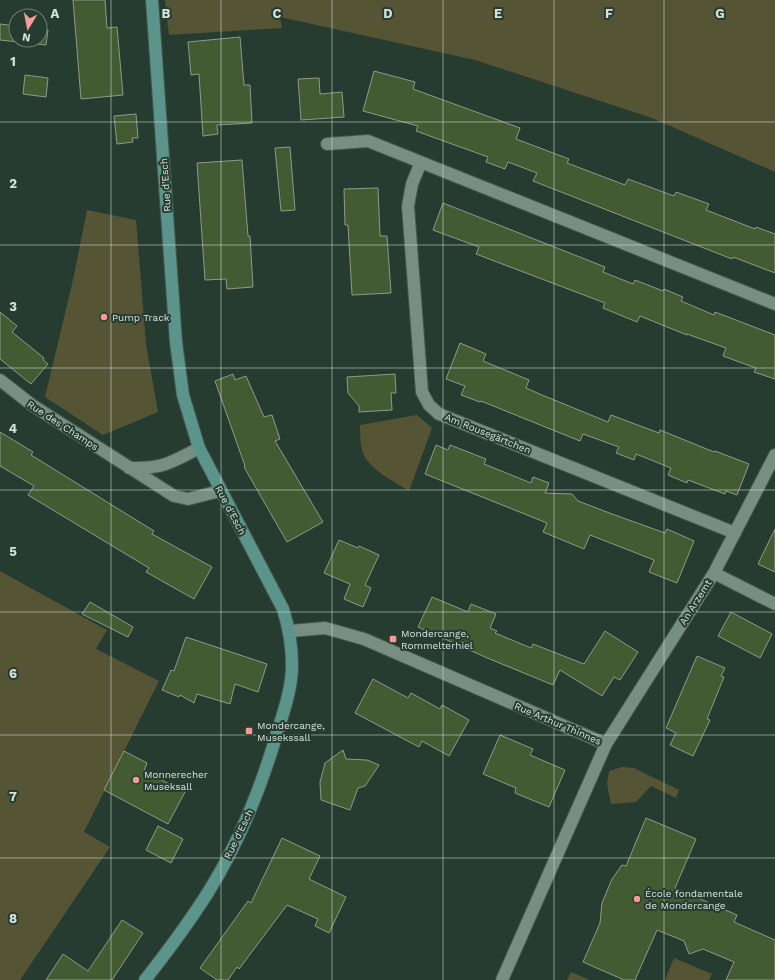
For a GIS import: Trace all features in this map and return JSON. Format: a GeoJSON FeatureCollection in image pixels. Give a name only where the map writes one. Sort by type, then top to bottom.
{"type":"FeatureCollection","features":[{"type":"Feature","properties":{"kind":"main road","name":"Rue d'Esch"},"geometry":{"type":"LineString","coordinates":[[145,980],[175,941],[208,892],[235,841],[258,790],[288,699],[292,666],[290,631],[283,609],[199,448],[183,395],[176,342],[152,0]]}},
{"type":"Feature","properties":{"kind":"street"},"geometry":{"type":"LineString","coordinates":[[327,144],[368,141],[775,304]]}},
{"type":"Feature","properties":{"kind":"street","name":"Am Rousegärtchen"},"geometry":{"type":"LineString","coordinates":[[420,162],[412,184],[408,206],[422,392],[429,405],[439,414],[735,532]]}},
{"type":"Feature","properties":{"kind":"street","name":"Rue des Champs"},"geometry":{"type":"LineString","coordinates":[[0,380],[32,405],[128,468],[174,496],[188,498],[220,490]]}},
{"type":"Feature","properties":{"kind":"street"},"geometry":{"type":"LineString","coordinates":[[128,468],[150,469],[170,464],[199,448]]}},
{"type":"Feature","properties":{"kind":"street","name":"An Arzemt"},"geometry":{"type":"LineString","coordinates":[[606,744],[714,573],[775,455]]}},
{"type":"Feature","properties":{"kind":"street"},"geometry":{"type":"LineString","coordinates":[[714,573],[775,604]]}},
{"type":"Feature","properties":{"kind":"street","name":"Rue Arthur Thinnes"},"geometry":{"type":"LineString","coordinates":[[290,631],[325,628],[364,639],[606,744],[502,980]]}},
{"type":"Feature","properties":{"kind":"shaded area"},"geometry":{"type":"Polygon","coordinates":[[[165,0],[775,0],[775,172],[652,118],[475,60],[280,17],[282,28],[169,35],[165,0]]]}},
{"type":"Feature","properties":{"kind":"shaded area","name":"Pump Track"},"geometry":{"type":"Polygon","coordinates":[[[87,210],[136,220],[146,344],[158,412],[103,435],[45,397],[73,280],[87,210]]]}},
{"type":"Feature","properties":{"kind":"shaded area"},"geometry":{"type":"Polygon","coordinates":[[[417,415],[432,428],[409,491],[380,473],[366,459],[361,447],[360,425],[417,415]]]}},
{"type":"Feature","properties":{"kind":"shaded area"},"geometry":{"type":"Polygon","coordinates":[[[0,571],[107,630],[96,649],[159,681],[84,832],[110,847],[20,980],[0,980],[0,571]]]}},
{"type":"Feature","properties":{"kind":"shaded area"},"geometry":{"type":"Polygon","coordinates":[[[622,767],[634,768],[679,790],[676,798],[651,786],[636,802],[611,804],[607,784],[609,771],[622,767]]]}},
{"type":"Feature","properties":{"kind":"shaded area"},"geometry":{"type":"Polygon","coordinates":[[[674,958],[712,974],[709,980],[665,980],[674,958]]]}},
{"type":"Feature","properties":{"kind":"shaded area"},"geometry":{"type":"Polygon","coordinates":[[[571,972],[590,980],[567,980],[571,972]]]}},
{"type":"Feature","properties":{"kind":"building"},"geometry":{"type":"Polygon","coordinates":[[[73,0],[105,0],[107,28],[117,27],[123,95],[81,99],[73,0]]]}},
{"type":"Feature","properties":{"kind":"building"},"geometry":{"type":"Polygon","coordinates":[[[0,24],[8,25],[8,41],[0,40],[0,24]]]}},
{"type":"Feature","properties":{"kind":"building"},"geometry":{"type":"Polygon","coordinates":[[[240,37],[244,85],[250,85],[252,123],[217,125],[218,134],[203,136],[199,74],[191,75],[188,42],[240,37]]]}},
{"type":"Feature","properties":{"kind":"building"},"geometry":{"type":"Polygon","coordinates":[[[374,71],[415,82],[413,89],[520,128],[516,139],[569,159],[567,163],[625,185],[628,179],[674,196],[676,192],[709,204],[706,210],[755,229],[756,227],[775,234],[775,273],[733,257],[732,259],[533,181],[537,173],[508,162],[505,169],[486,162],[488,157],[416,131],[418,126],[363,111],[374,71]]]}},
{"type":"Feature","properties":{"kind":"building"},"geometry":{"type":"Polygon","coordinates":[[[25,75],[48,78],[46,97],[23,94],[25,75]]]}},
{"type":"Feature","properties":{"kind":"building"},"geometry":{"type":"Polygon","coordinates":[[[319,78],[320,94],[342,92],[344,117],[301,120],[298,79],[319,78]]]}},
{"type":"Feature","properties":{"kind":"building"},"geometry":{"type":"Polygon","coordinates":[[[136,114],[138,138],[132,138],[133,142],[117,144],[114,116],[136,114]]]}},
{"type":"Feature","properties":{"kind":"building"},"geometry":{"type":"Polygon","coordinates":[[[290,147],[295,210],[281,211],[275,148],[290,147]]]}},
{"type":"Feature","properties":{"kind":"building"},"geometry":{"type":"Polygon","coordinates":[[[242,160],[248,236],[250,236],[253,287],[227,289],[226,279],[205,280],[197,163],[242,160]]]}},
{"type":"Feature","properties":{"kind":"building"},"geometry":{"type":"Polygon","coordinates":[[[378,188],[380,236],[387,236],[391,293],[352,295],[348,225],[345,225],[344,189],[378,188]]]}},
{"type":"Feature","properties":{"kind":"building"},"geometry":{"type":"Polygon","coordinates":[[[443,203],[605,267],[603,272],[633,284],[635,280],[663,291],[664,289],[683,297],[681,301],[714,315],[715,312],[775,335],[775,379],[754,372],[756,368],[723,356],[726,348],[687,335],[640,316],[637,322],[603,308],[605,303],[476,254],[479,247],[433,230],[443,203]]]}},
{"type":"Feature","properties":{"kind":"building"},"geometry":{"type":"Polygon","coordinates":[[[0,312],[17,326],[12,332],[44,358],[43,360],[48,364],[31,384],[0,359],[0,312]]]}},
{"type":"Feature","properties":{"kind":"building"},"geometry":{"type":"Polygon","coordinates":[[[460,343],[486,354],[483,361],[529,380],[526,388],[542,395],[608,422],[611,415],[659,433],[660,430],[714,452],[715,451],[749,464],[737,495],[726,491],[725,494],[688,480],[687,483],[668,475],[671,468],[636,454],[634,460],[616,453],[619,447],[583,434],[580,441],[481,401],[480,402],[461,395],[465,386],[446,379],[460,343]]]}},
{"type":"Feature","properties":{"kind":"building"},"geometry":{"type":"Polygon","coordinates":[[[233,374],[235,380],[246,376],[264,417],[272,415],[280,439],[275,441],[323,522],[287,542],[244,467],[245,466],[215,381],[233,374]]]}},
{"type":"Feature","properties":{"kind":"building"},"geometry":{"type":"Polygon","coordinates":[[[395,374],[396,393],[391,393],[392,410],[359,412],[359,406],[348,393],[347,377],[395,374]]]}},
{"type":"Feature","properties":{"kind":"building"},"geometry":{"type":"Polygon","coordinates":[[[0,432],[33,452],[31,455],[154,531],[152,534],[212,567],[194,599],[146,572],[149,568],[28,495],[34,486],[0,466],[0,432]]]}},
{"type":"Feature","properties":{"kind":"building"},"geometry":{"type":"Polygon","coordinates":[[[436,445],[448,450],[450,445],[486,459],[484,464],[531,483],[533,477],[549,483],[545,493],[572,494],[578,501],[665,533],[667,529],[694,541],[677,583],[649,572],[654,560],[590,535],[584,549],[543,532],[547,523],[425,474],[436,445]]]}},
{"type":"Feature","properties":{"kind":"building"},"geometry":{"type":"Polygon","coordinates":[[[775,529],[775,572],[758,564],[775,529]]]}},
{"type":"Feature","properties":{"kind":"building"},"geometry":{"type":"Polygon","coordinates":[[[339,540],[358,548],[359,546],[379,555],[365,585],[371,588],[363,607],[344,599],[350,584],[324,573],[339,540]]]}},
{"type":"Feature","properties":{"kind":"building"},"geometry":{"type":"Polygon","coordinates":[[[432,597],[468,612],[471,604],[496,614],[490,628],[497,631],[495,633],[531,648],[533,644],[584,664],[605,631],[638,652],[620,680],[614,677],[602,696],[560,670],[553,685],[418,627],[432,597]]]}},
{"type":"Feature","properties":{"kind":"building"},"geometry":{"type":"Polygon","coordinates":[[[90,602],[133,627],[128,637],[82,614],[90,602]]]}},
{"type":"Feature","properties":{"kind":"building"},"geometry":{"type":"Polygon","coordinates":[[[731,612],[772,634],[760,658],[718,636],[731,612]]]}},
{"type":"Feature","properties":{"kind":"building"},"geometry":{"type":"Polygon","coordinates":[[[186,637],[267,664],[258,692],[235,684],[230,704],[197,694],[194,703],[180,695],[179,697],[162,690],[171,670],[174,671],[186,637]]]}},
{"type":"Feature","properties":{"kind":"building"},"geometry":{"type":"Polygon","coordinates":[[[697,656],[725,668],[721,676],[724,677],[707,719],[710,720],[693,756],[670,745],[676,733],[666,728],[697,656]]]}},
{"type":"Feature","properties":{"kind":"building"},"geometry":{"type":"Polygon","coordinates":[[[373,679],[408,698],[411,693],[440,709],[442,705],[469,720],[449,756],[422,741],[419,747],[355,713],[373,679]]]}},
{"type":"Feature","properties":{"kind":"building"},"geometry":{"type":"Polygon","coordinates":[[[500,735],[533,749],[530,755],[565,770],[549,807],[515,793],[516,788],[483,774],[500,735]]]}},
{"type":"Feature","properties":{"kind":"building"},"geometry":{"type":"Polygon","coordinates":[[[343,750],[346,759],[367,760],[379,765],[365,786],[358,788],[350,810],[321,800],[320,782],[325,763],[343,750]]]}},
{"type":"Feature","properties":{"kind":"building","name":"Monnerecher Museksall"},"geometry":{"type":"Polygon","coordinates":[[[124,751],[147,763],[144,771],[185,792],[168,824],[104,790],[124,751]]]}},
{"type":"Feature","properties":{"kind":"building","name":"École fondamentale de Mondercange"},"geometry":{"type":"Polygon","coordinates":[[[646,818],[696,839],[675,888],[737,915],[734,922],[775,940],[775,980],[726,980],[734,962],[703,949],[689,954],[684,941],[657,930],[635,980],[624,980],[583,962],[600,923],[602,903],[612,879],[622,865],[626,866],[646,818]]]}},
{"type":"Feature","properties":{"kind":"building"},"geometry":{"type":"Polygon","coordinates":[[[158,826],[183,839],[171,863],[146,850],[158,826]]]}},
{"type":"Feature","properties":{"kind":"building"},"geometry":{"type":"Polygon","coordinates":[[[282,838],[320,856],[309,879],[346,897],[329,933],[315,926],[318,919],[287,905],[239,969],[237,967],[228,980],[217,980],[200,968],[248,901],[251,903],[282,838]]]}},
{"type":"Feature","properties":{"kind":"building"},"geometry":{"type":"Polygon","coordinates":[[[122,920],[143,933],[112,980],[46,980],[63,954],[88,971],[122,920]]]}},
{"type":"Feature","properties":{"kind":"place","name":"Pump Track"},"geometry":{"type":"Point","coordinates":[104,317]}},
{"type":"Feature","properties":{"kind":"place","name":"Mondercange, Rommelterhiel"},"geometry":{"type":"Point","coordinates":[393,639]}},
{"type":"Feature","properties":{"kind":"place","name":"Mondercange, Musekssall"},"geometry":{"type":"Point","coordinates":[249,731]}},
{"type":"Feature","properties":{"kind":"place","name":"Monnerecher Museksall"},"geometry":{"type":"Point","coordinates":[136,780]}},
{"type":"Feature","properties":{"kind":"place","name":"École fondamentale de Mondercange"},"geometry":{"type":"Point","coordinates":[637,899]}}]}
